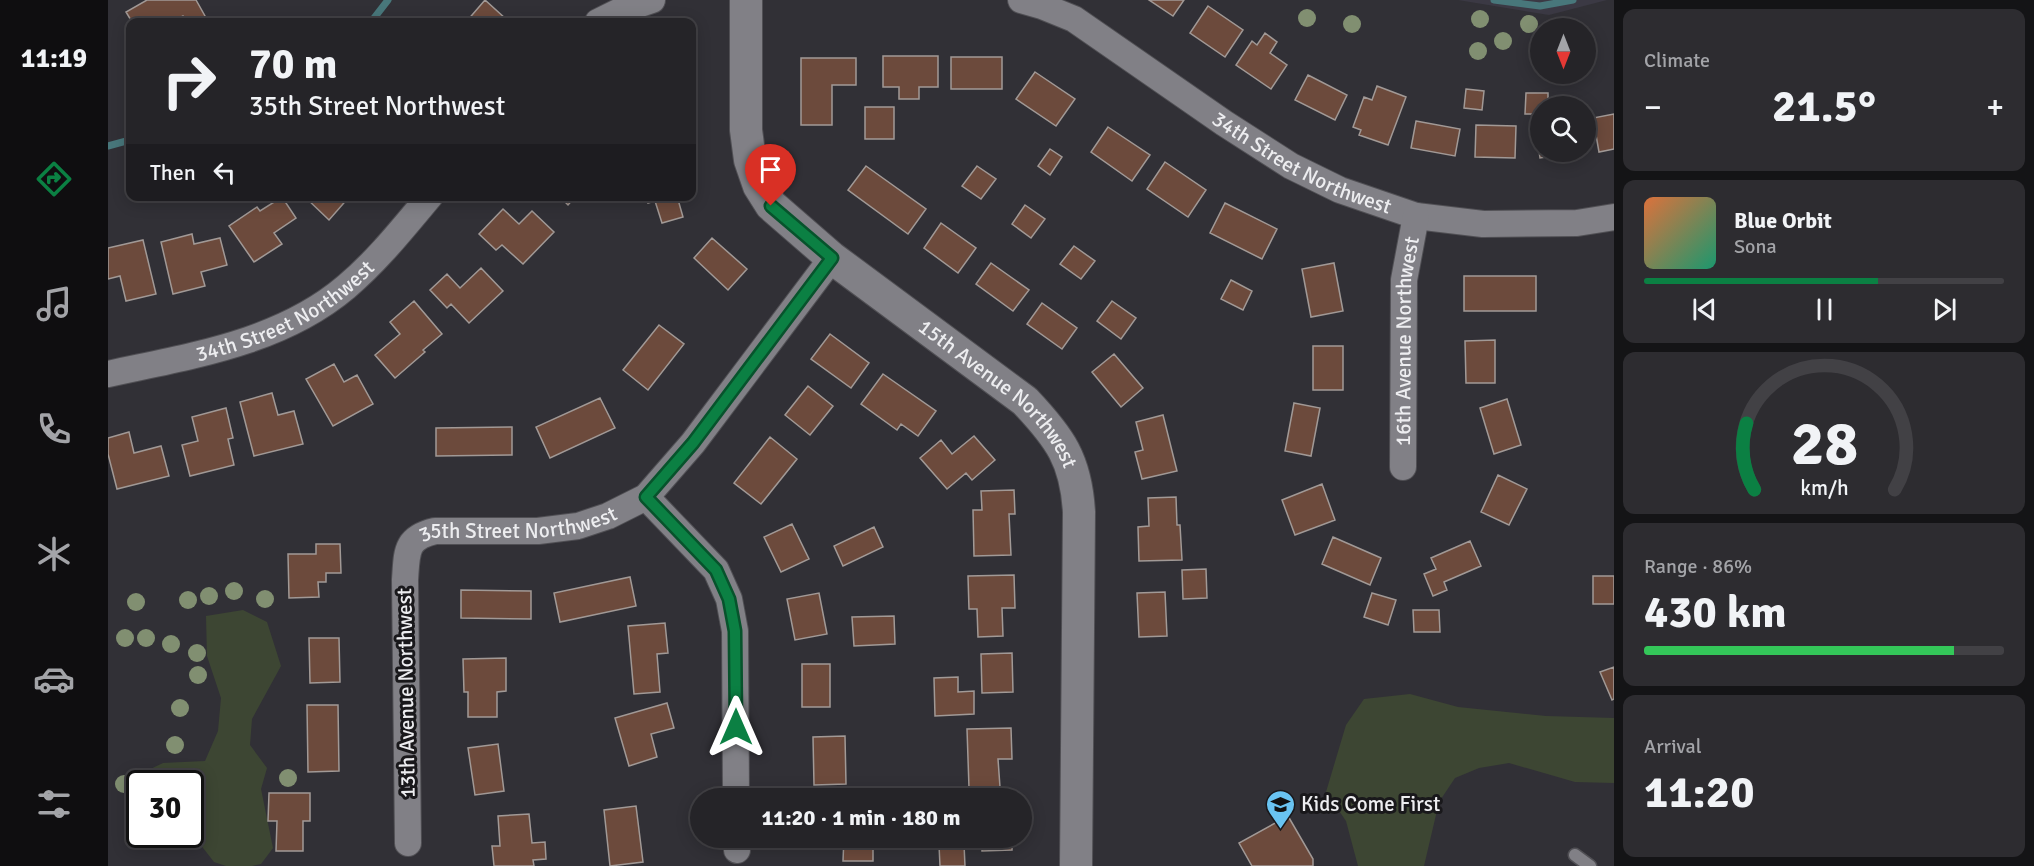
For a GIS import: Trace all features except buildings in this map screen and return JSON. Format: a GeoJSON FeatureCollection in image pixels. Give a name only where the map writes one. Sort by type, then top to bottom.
{"type":"FeatureCollection","features":[{"type":"Feature","properties":{"kind":"street"},"geometry":{"type":"LineString","coordinates":[[606,18],[652,0]]}},
{"type":"Feature","properties":{"kind":"street","name":"15th Avenue Northwest"},"geometry":{"type":"LineString","coordinates":[[746,0],[746,130],[753,169],[759,186],[771,206],[832,258],[1025,401],[1062,445],[1074,472],[1078,487],[1079,512],[1076,866]]}},
{"type":"Feature","properties":{"kind":"street","name":"34th Street Northwest"},"geometry":{"type":"LineString","coordinates":[[1022,0],[1074,19],[1224,123],[1292,166],[1340,190],[1416,216],[1483,224],[1577,223],[1614,217]]}},
{"type":"Feature","properties":{"kind":"street","name":"34th Street Northwest"},"geometry":{"type":"LineString","coordinates":[[108,374],[238,344],[281,327],[316,308],[344,288],[380,256],[426,201]]}},
{"type":"Feature","properties":{"kind":"street","name":"16th Avenue Northwest"},"geometry":{"type":"LineString","coordinates":[[1403,467],[1404,280],[1416,216]]}},
{"type":"Feature","properties":{"kind":"street","name":"35th Street Northwest"},"geometry":{"type":"LineString","coordinates":[[411,544],[418,535],[435,531],[538,531],[578,526],[608,516],[646,497],[693,443],[832,258]]}},
{"type":"Feature","properties":{"kind":"street"},"geometry":{"type":"LineString","coordinates":[[646,497],[716,570],[729,599],[735,631],[736,788]]}},
{"type":"Feature","properties":{"kind":"street","name":"13th Avenue Northwest"},"geometry":{"type":"LineString","coordinates":[[408,843],[405,580],[406,563],[411,544]]}},
{"type":"Feature","properties":{"kind":"lane"},"geometry":{"type":"LineString","coordinates":[[1575,855],[1590,866]]}},
{"type":"Feature","properties":{"kind":"shaded area"},"geometry":{"type":"Polygon","coordinates":[[[1458,0],[1607,0],[1549,15],[1458,0]]]}},
{"type":"Feature","properties":{"kind":"green space"},"geometry":{"type":"Polygon","coordinates":[[[243,610],[267,622],[281,666],[252,719],[250,745],[267,768],[261,789],[273,848],[261,864],[252,866],[226,866],[214,862],[203,848],[204,770],[148,770],[163,763],[205,761],[218,731],[221,698],[207,656],[206,616],[243,610]]]}},
{"type":"Feature","properties":{"kind":"green space"},"geometry":{"type":"Polygon","coordinates":[[[1410,694],[1458,707],[1546,716],[1614,718],[1614,783],[1575,782],[1509,763],[1479,768],[1455,778],[1439,802],[1424,866],[1358,866],[1346,821],[1326,792],[1346,725],[1364,699],[1410,694]]]}},
{"type":"Feature","properties":{"kind":"waterway"},"geometry":{"type":"LineString","coordinates":[[374,18],[388,0]]}},
{"type":"Feature","properties":{"kind":"waterway"},"geometry":{"type":"LineString","coordinates":[[1494,0],[1540,6],[1573,0]]}},
{"type":"Feature","properties":{"kind":"waterway"},"geometry":{"type":"LineString","coordinates":[[108,146],[126,141]]}},
{"type":"Feature","properties":{"kind":"place","name":"Kids Come First"},"geometry":{"type":"Point","coordinates":[1280,830]}},
{"type":"Feature","properties":{"kind":"route"},"geometry":{"type":"LineString","coordinates":[[736,727],[735,631],[729,599],[716,570],[646,497],[693,443],[832,258],[771,206]]}}]}
